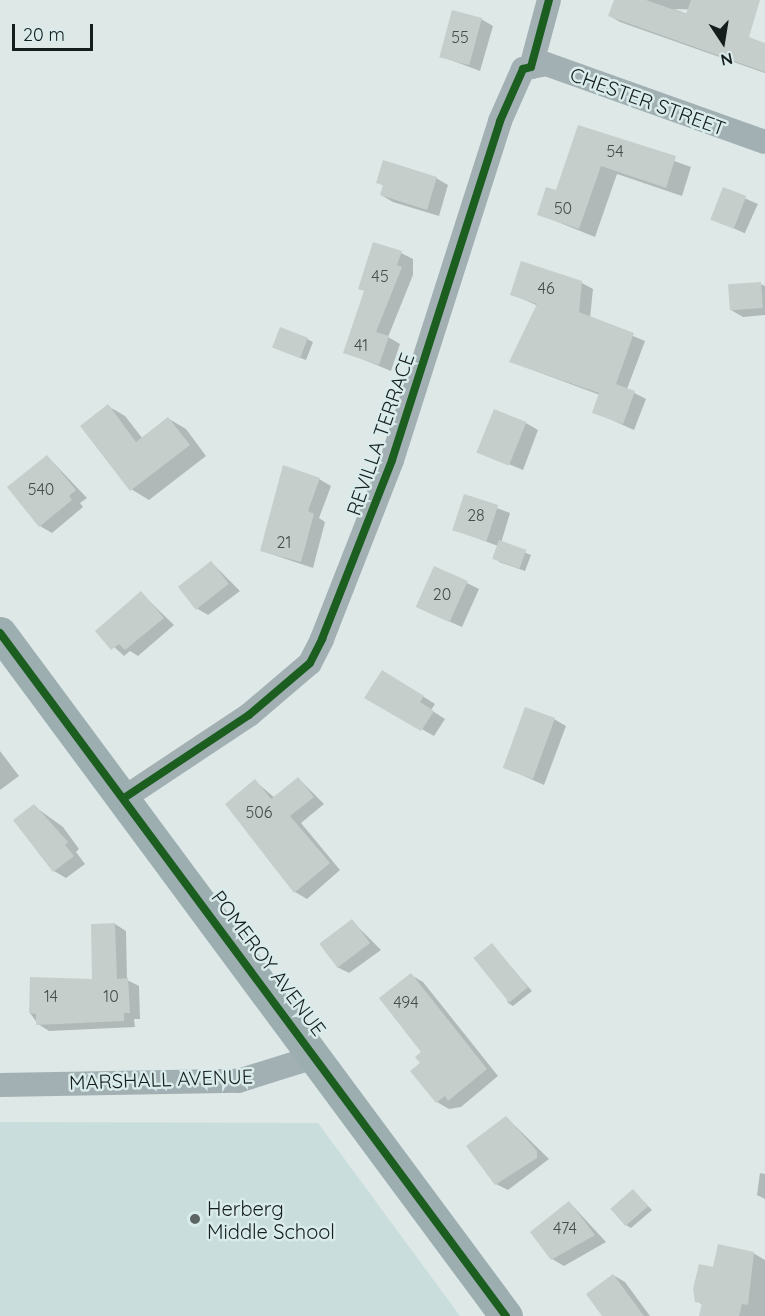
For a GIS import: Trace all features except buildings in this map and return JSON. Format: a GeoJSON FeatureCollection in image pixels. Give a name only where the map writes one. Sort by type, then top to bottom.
{"type":"FeatureCollection","features":[{"type":"Feature","properties":{"kind":"street","name":"REVILLA TERRACE"},"geometry":{"type":"LineString","coordinates":[[124,798],[249,715],[310,663],[392,460],[500,121],[523,69],[531,67],[549,0]]}},
{"type":"Feature","properties":{"kind":"street","name":"CHESTER STREET"},"geometry":{"type":"LineString","coordinates":[[531,67],[546,64],[765,142]]}},
{"type":"Feature","properties":{"kind":"street","name":"POMEROY AVENUE"},"geometry":{"type":"LineString","coordinates":[[0,633],[318,1056],[506,1316]]}},
{"type":"Feature","properties":{"kind":"street","name":"MARSHALL AVENUE"},"geometry":{"type":"LineString","coordinates":[[0,1084],[238,1080],[318,1056]]}},
{"type":"Feature","properties":{"kind":"shaded area","name":"Herberg Middle School"},"geometry":{"type":"Polygon","coordinates":[[[0,1122],[318,1123],[460,1316],[0,1316],[0,1122]]]}},
{"type":"Feature","properties":{"kind":"cycle path"},"geometry":{"type":"LineString","coordinates":[[124,798],[249,715],[310,663],[322,639],[392,460],[500,121],[523,69],[531,67],[549,0]]}},
{"type":"Feature","properties":{"kind":"cycle path"},"geometry":{"type":"LineString","coordinates":[[0,633],[506,1316]]}},
{"type":"Feature","properties":{"kind":"place","name":"Herberg Middle School"},"geometry":{"type":"Point","coordinates":[195,1219]}}]}
